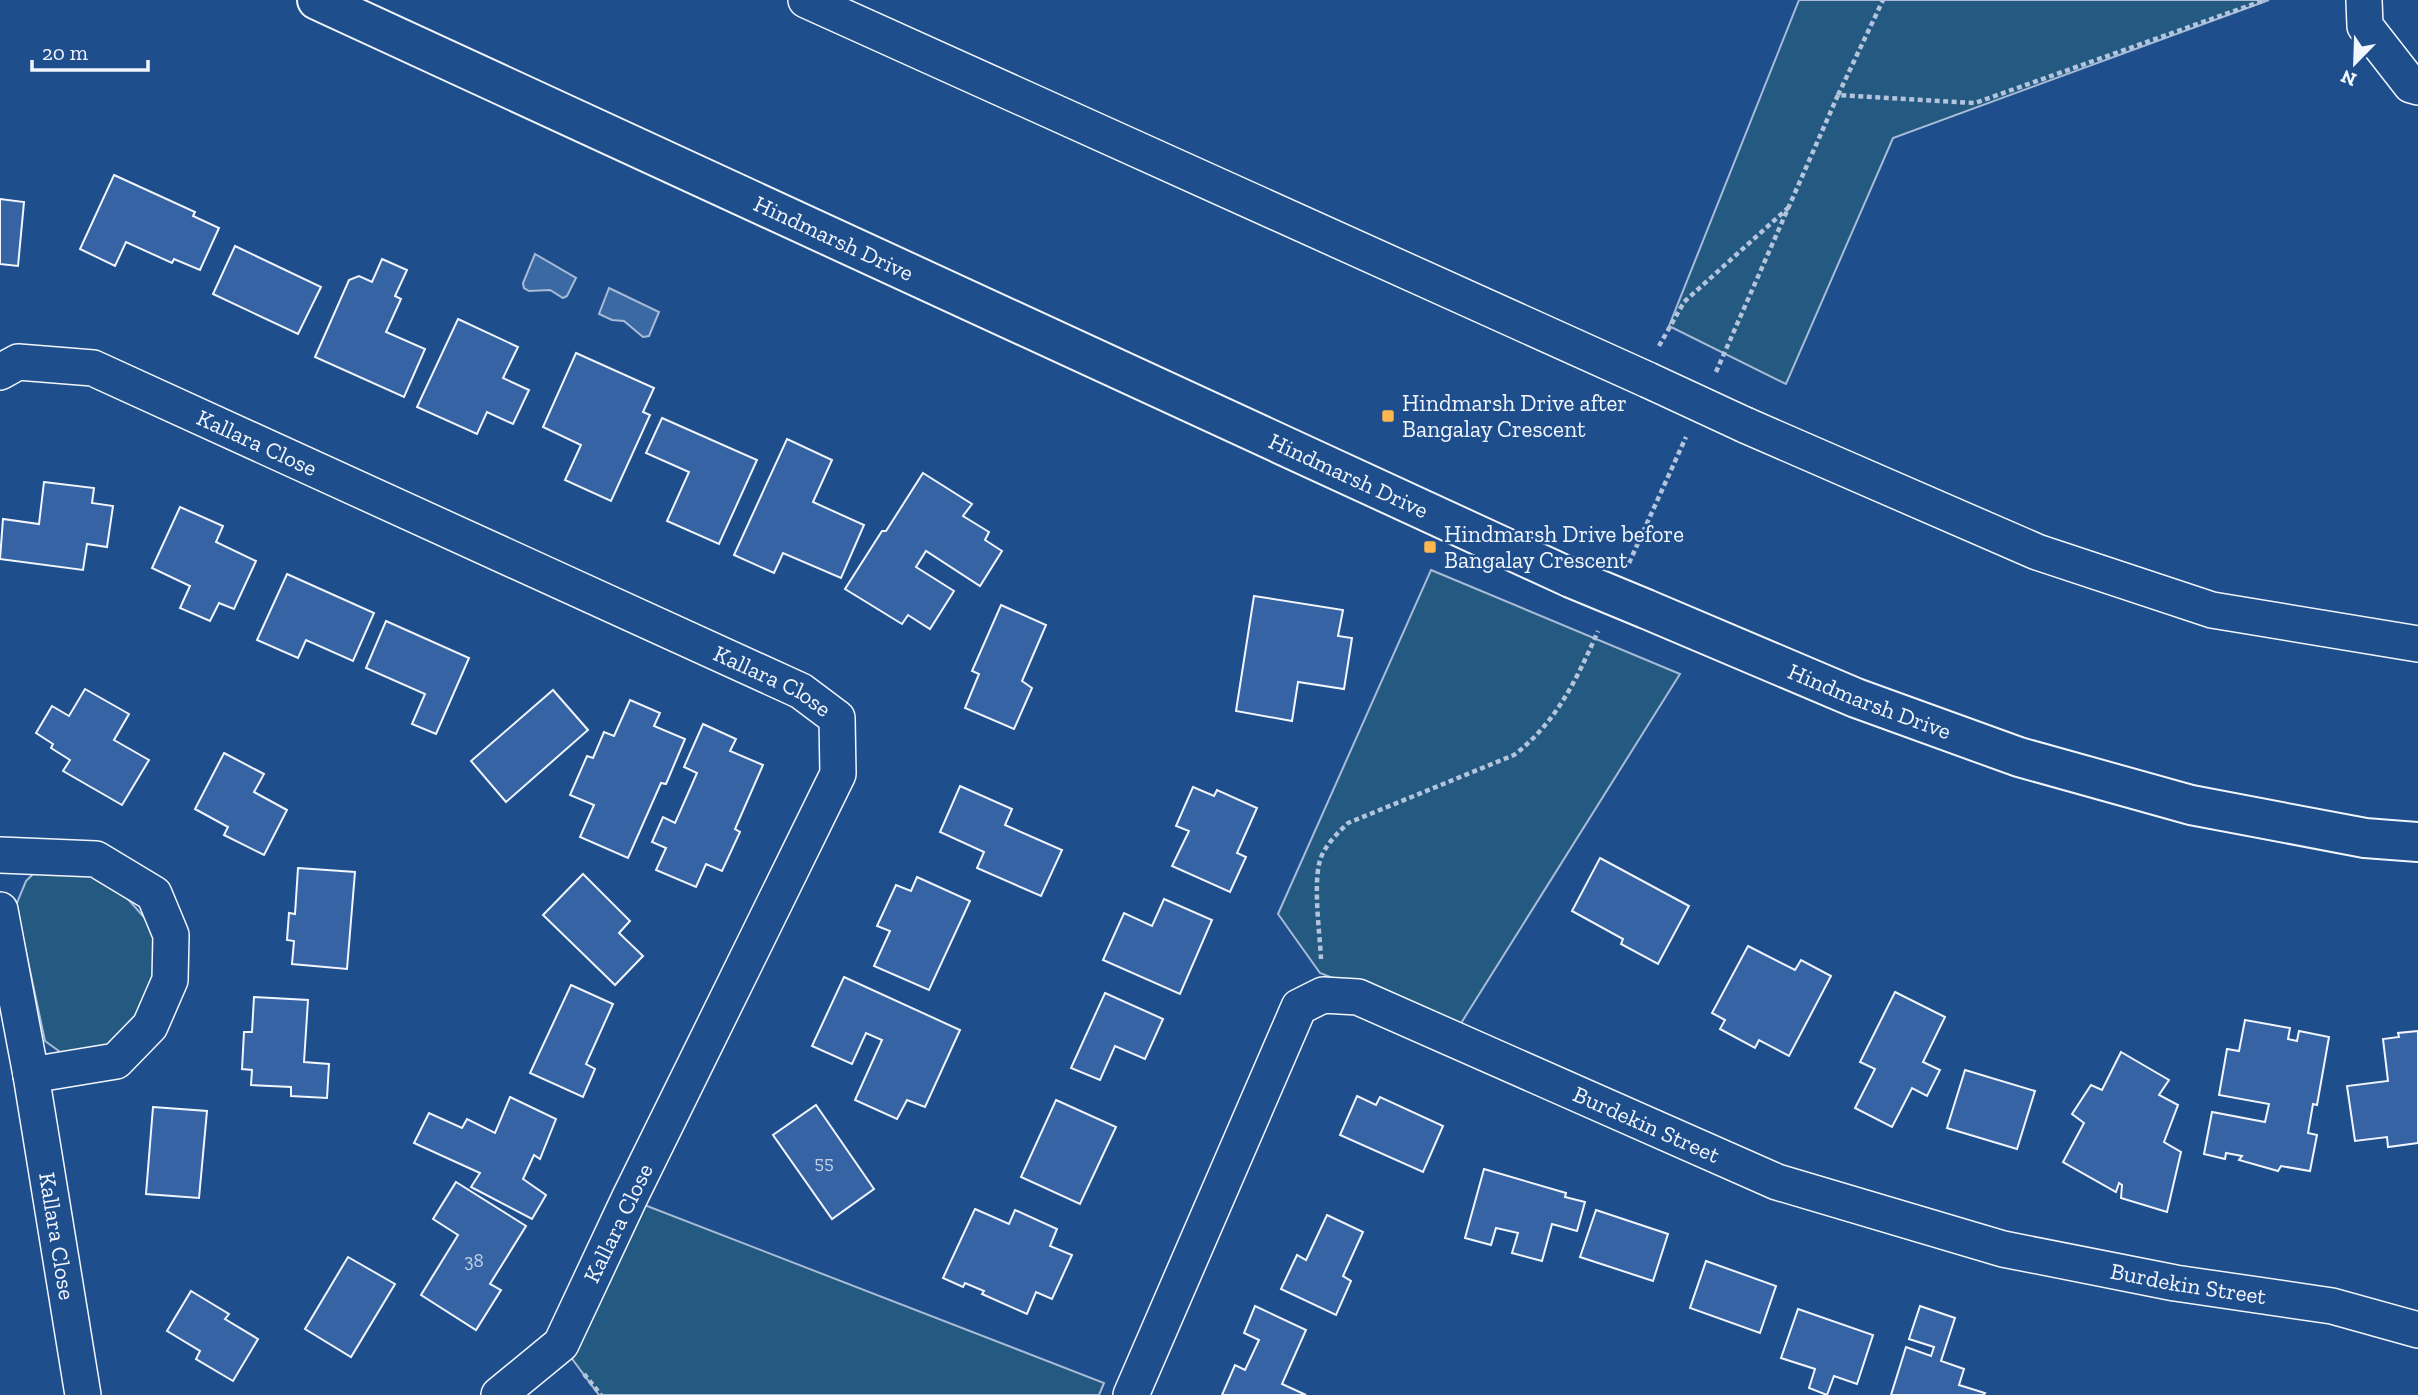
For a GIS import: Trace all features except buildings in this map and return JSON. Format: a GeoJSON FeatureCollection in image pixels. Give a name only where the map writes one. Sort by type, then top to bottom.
{"type":"FeatureCollection","features":[{"type":"Feature","properties":{"kind":"main road","name":"Hindmarsh Drive"},"geometry":{"type":"LineString","coordinates":[[317,0],[1571,578],[1856,698],[2019,757],[2191,805],[2365,838],[2418,842]]}},
{"type":"Feature","properties":{"kind":"street"},"geometry":{"type":"LineString","coordinates":[[806,0],[1652,366],[1745,425],[2037,552],[2199,606],[2418,644]]}},
{"type":"Feature","properties":{"kind":"street"},"geometry":{"type":"LineString","coordinates":[[2364,0],[2365,26],[2411,85],[2418,87]]}},
{"type":"Feature","properties":{"kind":"street","name":"Kallara Close"},"geometry":{"type":"LineString","coordinates":[[0,372],[18,362],[93,368],[801,691],[836,718],[838,774],[629,1199],[561,1344],[499,1395]]}},
{"type":"Feature","properties":{"kind":"street"},"geometry":{"type":"LineString","coordinates":[[0,855],[96,859],[154,894],[172,935],[170,980],[150,1027],[116,1061],[31,1075]]}},
{"type":"Feature","properties":{"kind":"street","name":"Kallara Close"},"geometry":{"type":"LineString","coordinates":[[0,910],[31,1075],[83,1395]]}},
{"type":"Feature","properties":{"kind":"street","name":"Burdekin Street"},"geometry":{"type":"LineString","coordinates":[[1130,1395],[1299,1007],[1323,995],[1358,997],[1777,1182],[2003,1249],[2175,1283],[2332,1306],[2418,1330]]}},
{"type":"Feature","properties":{"kind":"path"},"geometry":{"type":"LineString","coordinates":[[1838,95],[1883,0]]}},
{"type":"Feature","properties":{"kind":"path"},"geometry":{"type":"LineString","coordinates":[[1652,366],[1685,302],[1790,205]]}},
{"type":"Feature","properties":{"kind":"shaded area"},"geometry":{"type":"Polygon","coordinates":[[[1799,0],[2269,0],[1893,138],[1786,384],[1669,326],[1799,0]]]}},
{"type":"Feature","properties":{"kind":"shaded area"},"geometry":{"type":"Polygon","coordinates":[[[535,254],[576,278],[567,296],[563,298],[550,290],[529,291],[524,288],[523,283],[535,254]]]}},
{"type":"Feature","properties":{"kind":"shaded area"},"geometry":{"type":"Polygon","coordinates":[[[609,288],[659,312],[649,336],[643,337],[624,321],[612,320],[599,314],[609,288]]]}},
{"type":"Feature","properties":{"kind":"shaded area"},"geometry":{"type":"Polygon","coordinates":[[[1431,570],[1680,674],[1458,1028],[1320,973],[1278,914],[1431,570]]]}},
{"type":"Feature","properties":{"kind":"shaded area"},"geometry":{"type":"Polygon","coordinates":[[[38,869],[77,869],[111,880],[151,925],[160,976],[141,1017],[109,1049],[63,1054],[45,1041],[16,905],[26,881],[38,869]]]}},
{"type":"Feature","properties":{"kind":"shaded area"},"geometry":{"type":"Polygon","coordinates":[[[629,1199],[1104,1383],[1099,1395],[599,1395],[561,1344],[629,1199]]]}},
{"type":"Feature","properties":{"kind":"place","name":"Hindmarsh Drive after Bangalay Crescent"},"geometry":{"type":"Point","coordinates":[1388,416]}},
{"type":"Feature","properties":{"kind":"place","name":"Hindmarsh Drive before Bangalay Crescent"},"geometry":{"type":"Point","coordinates":[1430,547]}}]}
